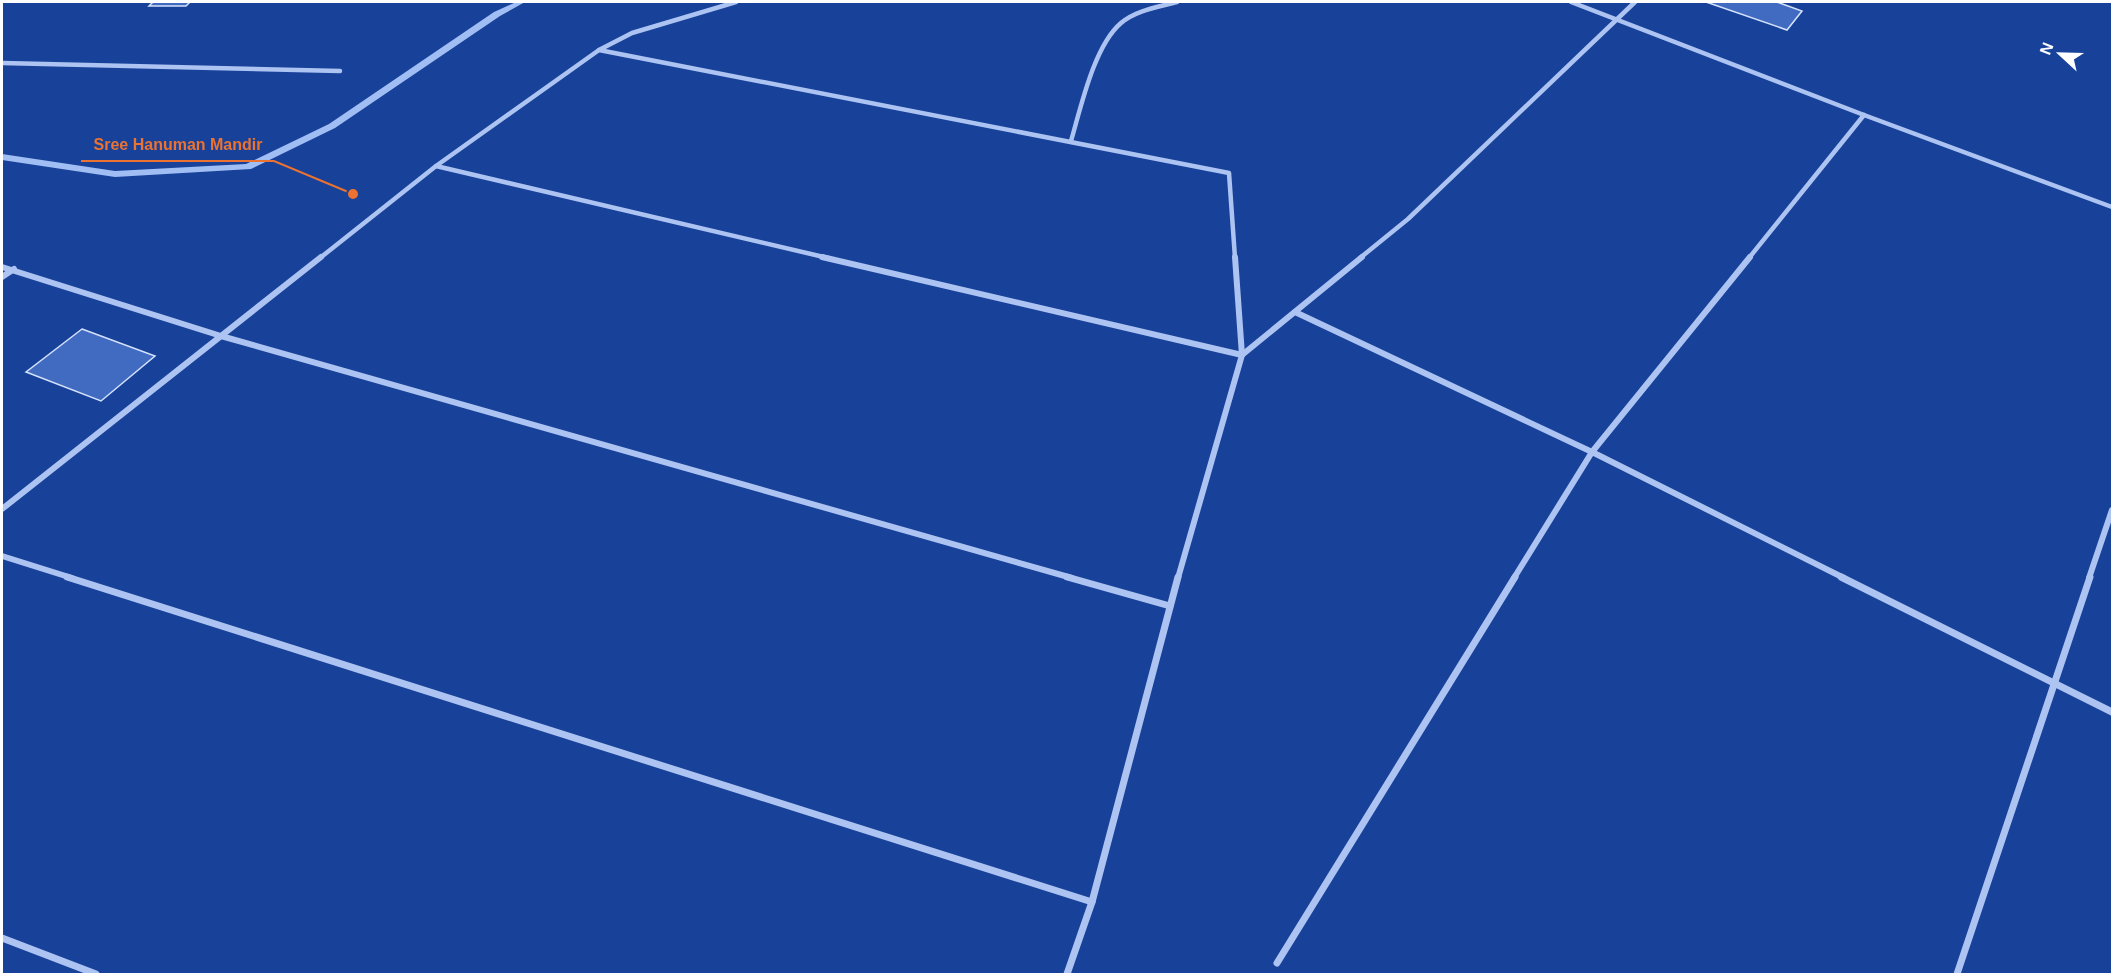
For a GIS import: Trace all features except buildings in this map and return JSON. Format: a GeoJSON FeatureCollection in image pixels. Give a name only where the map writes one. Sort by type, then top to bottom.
{"type":"FeatureCollection","features":[{"type":"Feature","properties":{"kind":"street"},"geometry":{"type":"LineString","coordinates":[[2,509],[436,166],[599,50],[632,33],[736,2]]}},
{"type":"Feature","properties":{"kind":"street"},"geometry":{"type":"LineString","coordinates":[[1071,141],[1108,37],[1121,22],[1148,10],[1177,2]]}},
{"type":"Feature","properties":{"kind":"street"},"geometry":{"type":"LineString","coordinates":[[1571,2],[1864,115],[2112,207]]}},
{"type":"Feature","properties":{"kind":"street"},"geometry":{"type":"LineString","coordinates":[[1242,355],[1408,219],[1620,19],[1635,2]]}},
{"type":"Feature","properties":{"kind":"street"},"geometry":{"type":"LineString","coordinates":[[599,50],[1228,173],[1242,355],[1170,606],[1092,903],[1067,975]]}},
{"type":"Feature","properties":{"kind":"street"},"geometry":{"type":"LineString","coordinates":[[2,63],[340,71]]}},
{"type":"Feature","properties":{"kind":"street"},"geometry":{"type":"LineString","coordinates":[[1277,963],[1592,452],[1864,115]]}},
{"type":"Feature","properties":{"kind":"street"},"geometry":{"type":"LineString","coordinates":[[436,166],[1242,355]]}},
{"type":"Feature","properties":{"kind":"street"},"geometry":{"type":"LineString","coordinates":[[2,267],[221,336],[1170,606]]}},
{"type":"Feature","properties":{"kind":"street"},"geometry":{"type":"LineString","coordinates":[[2,277],[14,269]]}},
{"type":"Feature","properties":{"kind":"street"},"geometry":{"type":"LineString","coordinates":[[1295,312],[1592,452],[2112,712]]}},
{"type":"Feature","properties":{"kind":"street"},"geometry":{"type":"LineString","coordinates":[[1957,975],[2112,510]]}},
{"type":"Feature","properties":{"kind":"street"},"geometry":{"type":"LineString","coordinates":[[2,556],[1092,903]]}},
{"type":"Feature","properties":{"kind":"street"},"geometry":{"type":"LineString","coordinates":[[2,938],[96,975]]}},
{"type":"Feature","properties":{"kind":"waterway"},"geometry":{"type":"LineString","coordinates":[[2,157],[115,174],[248,167],[332,126],[497,14],[521,2]]}},
{"type":"Feature","properties":{"kind":"place","name":"Sree Hanuman Mandir"},"geometry":{"type":"Point","coordinates":[353,194]}}]}
